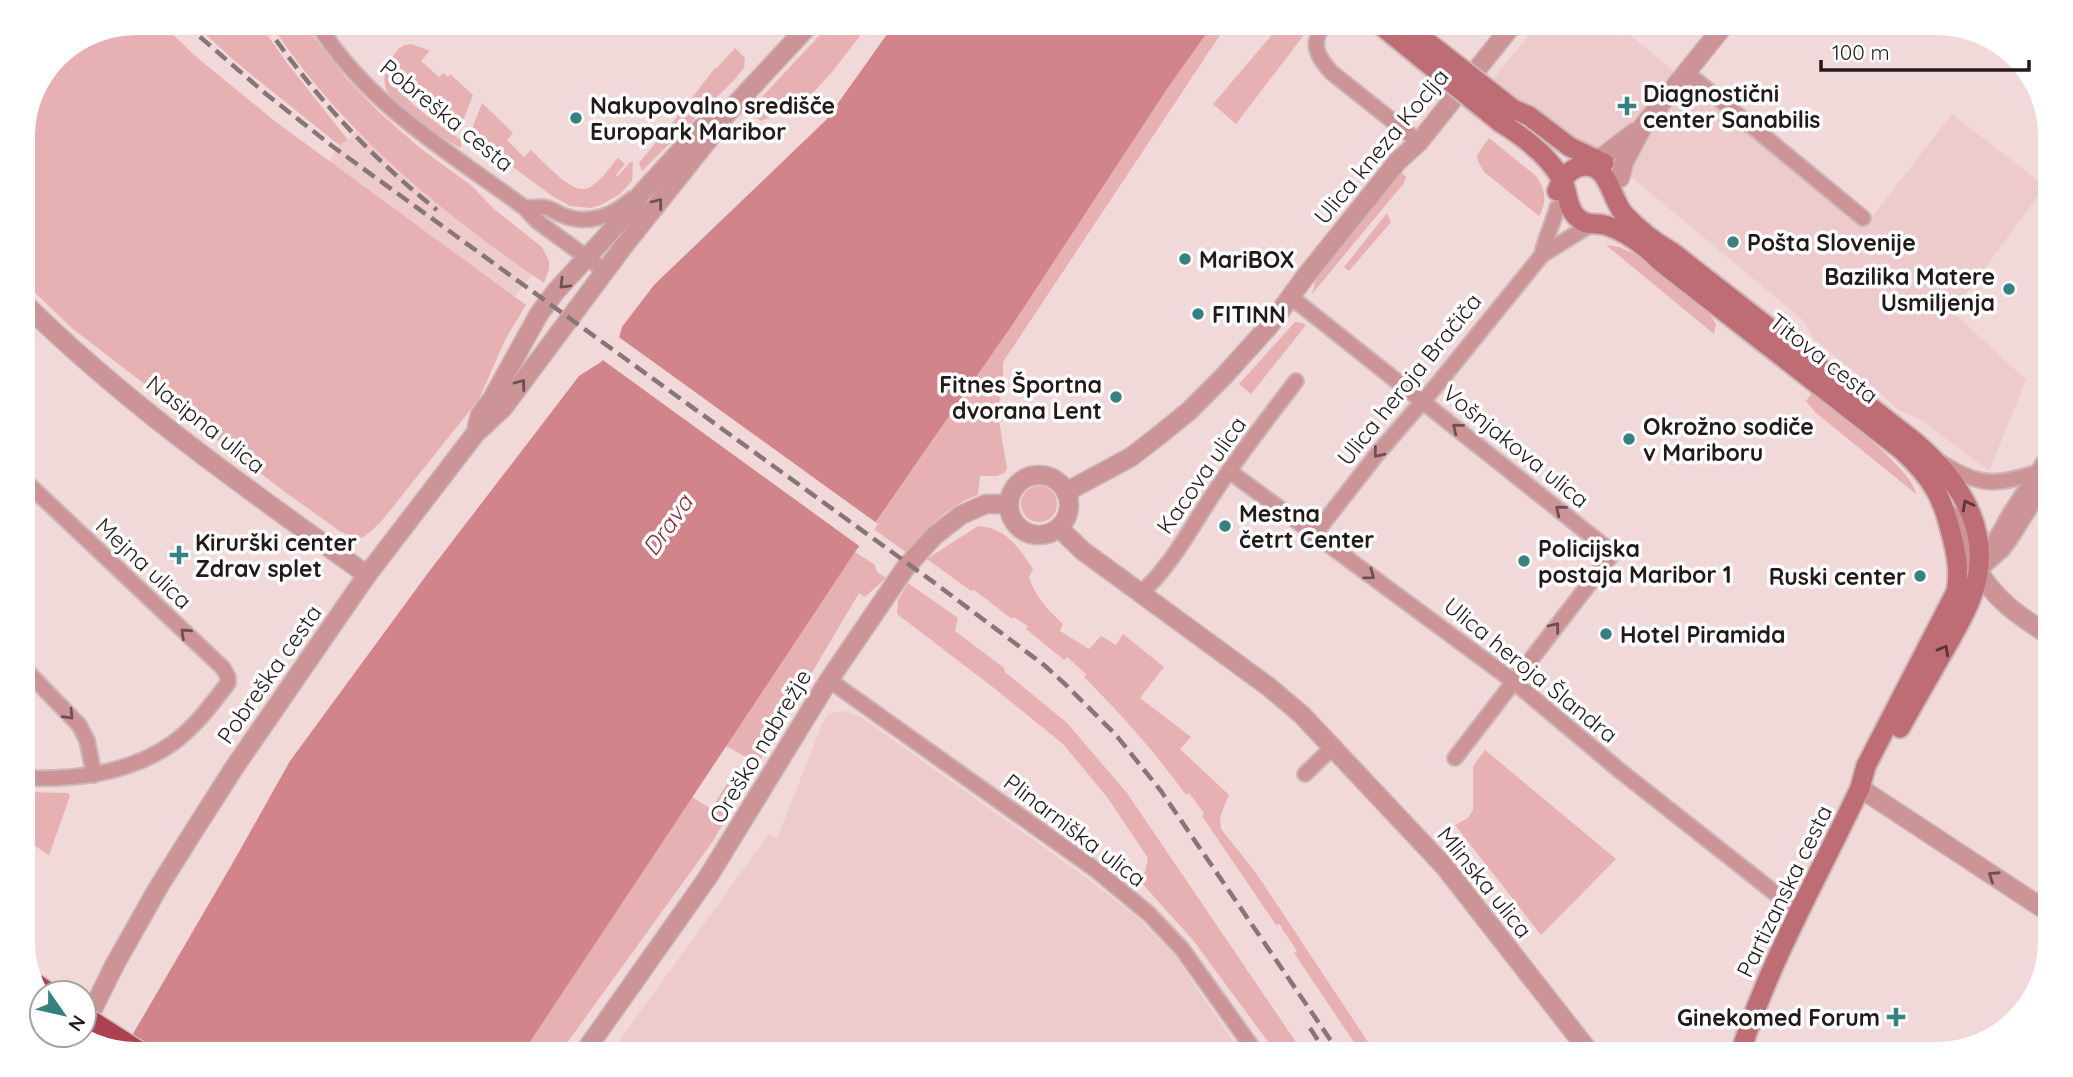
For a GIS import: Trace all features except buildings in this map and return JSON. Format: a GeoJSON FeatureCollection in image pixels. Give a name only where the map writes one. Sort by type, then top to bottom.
{"type":"FeatureCollection","features":[{"type":"Feature","properties":{"kind":"highway"},"geometry":{"type":"LineString","coordinates":[[98,1027],[119,1040]]}},
{"type":"Feature","properties":{"kind":"main road"},"geometry":{"type":"LineString","coordinates":[[1395,35],[1507,116],[1529,116],[1603,173],[1615,202],[1622,194]]}},
{"type":"Feature","properties":{"kind":"main road"},"geometry":{"type":"LineString","coordinates":[[1416,35],[1507,116],[1546,177],[1583,223],[1624,243],[1667,258]]}},
{"type":"Feature","properties":{"kind":"main road"},"geometry":{"type":"LineString","coordinates":[[1595,230],[1569,225],[1559,194],[1568,174],[1589,164],[1611,167],[1622,194],[1667,258]]}},
{"type":"Feature","properties":{"kind":"main road"},"geometry":{"type":"LineString","coordinates":[[1595,230],[1622,194]]}},
{"type":"Feature","properties":{"kind":"main road","name":"Titova cesta"},"geometry":{"type":"LineString","coordinates":[[1667,258],[1873,409],[1933,458],[1954,482],[1975,523],[1980,548],[1978,571]]}},
{"type":"Feature","properties":{"kind":"main road","name":"Titova cesta"},"geometry":{"type":"LineString","coordinates":[[1667,258],[1903,451],[1926,474],[1943,503],[1955,548],[1957,585],[1951,602]]}},
{"type":"Feature","properties":{"kind":"main road","name":"Partizanska cesta"},"geometry":{"type":"LineString","coordinates":[[1860,788],[1878,766],[1959,622],[1972,596],[1978,571]]}},
{"type":"Feature","properties":{"kind":"main road","name":"Partizanska cesta"},"geometry":{"type":"LineString","coordinates":[[1744,1042],[1759,1000],[1860,788],[1866,766],[1951,602]]}},
{"type":"Feature","properties":{"kind":"street","name":"Pobreška cesta"},"geometry":{"type":"LineString","coordinates":[[324,35],[376,95],[605,271]]}},
{"type":"Feature","properties":{"kind":"street","name":"Pobreška cesta"},"geometry":{"type":"LineString","coordinates":[[98,1000],[158,888],[195,829],[367,575],[474,434],[503,408],[723,118],[800,35]]}},
{"type":"Feature","properties":{"kind":"street"},"geometry":{"type":"LineString","coordinates":[[1317,35],[1317,54],[1331,72],[1419,142]]}},
{"type":"Feature","properties":{"kind":"street","name":"Ulica kneza Koclja"},"geometry":{"type":"LineString","coordinates":[[1066,492],[1131,457],[1189,411],[1224,376],[1270,325],[1398,161],[1419,142],[1504,35]]}},
{"type":"Feature","properties":{"kind":"street"},"geometry":{"type":"LineString","coordinates":[[1622,194],[1624,162],[1643,126],[1716,35]]}},
{"type":"Feature","properties":{"kind":"street"},"geometry":{"type":"LineString","coordinates":[[1686,72],[1863,218]]}},
{"type":"Feature","properties":{"kind":"street","name":"Pobreška cesta"},"geometry":{"type":"LineString","coordinates":[[525,208],[546,207],[574,219],[594,220],[613,213],[640,195],[701,128],[723,118]]}},
{"type":"Feature","properties":{"kind":"street"},"geometry":{"type":"LineString","coordinates":[[1589,164],[1622,144],[1643,126]]}},
{"type":"Feature","properties":{"kind":"street","name":"Ulica heroja Bračiča"},"geometry":{"type":"LineString","coordinates":[[1542,254],[1554,221],[1559,194]]}},
{"type":"Feature","properties":{"kind":"street"},"geometry":{"type":"LineString","coordinates":[[474,434],[481,415],[539,314],[556,291],[635,205],[640,195]]}},
{"type":"Feature","properties":{"kind":"street","name":"Ulica heroja Bračiča"},"geometry":{"type":"LineString","coordinates":[[1314,535],[1542,254],[1595,230]]}},
{"type":"Feature","properties":{"kind":"street","name":"Vošnjakova ulica"},"geometry":{"type":"LineString","coordinates":[[1291,297],[1613,553],[1513,681]]}},
{"type":"Feature","properties":{"kind":"street","name":"Nasipna ulica"},"geometry":{"type":"LineString","coordinates":[[35,313],[129,397],[367,575]]}},
{"type":"Feature","properties":{"kind":"street","name":"Kacova ulica"},"geometry":{"type":"LineString","coordinates":[[1140,594],[1153,582],[1228,471],[1297,381]]}},
{"type":"Feature","properties":{"kind":"street"},"geometry":{"type":"LineString","coordinates":[[1933,458],[1968,477],[1990,483],[2038,475]]}},
{"type":"Feature","properties":{"kind":"street","name":"Ulica heroja Šlandra"},"geometry":{"type":"LineString","coordinates":[[1228,471],[1513,681],[1619,770],[1799,912]]}},
{"type":"Feature","properties":{"kind":"street"},"geometry":{"type":"LineString","coordinates":[[1041,475],[1054,479],[1066,492],[1069,507],[1059,528],[1046,534],[1033,534],[1015,523],[1009,504],[1018,484],[1041,475]]}},
{"type":"Feature","properties":{"kind":"street","name":"Partizanska cesta"},"geometry":{"type":"LineString","coordinates":[[1951,602],[2011,538],[2038,484]]}},
{"type":"Feature","properties":{"kind":"street","name":"Mejna ulica"},"geometry":{"type":"LineString","coordinates":[[35,490],[223,668],[228,677],[228,683],[192,727],[174,742],[154,754],[112,771],[94,775]]}},
{"type":"Feature","properties":{"kind":"street","name":"Titova cesta"},"geometry":{"type":"LineString","coordinates":[[1943,503],[1955,519],[1978,571]]}},
{"type":"Feature","properties":{"kind":"street","name":"Oreško nabrežje"},"geometry":{"type":"LineString","coordinates":[[591,1042],[722,856],[829,680],[906,567],[934,536],[961,515],[986,504],[1009,504]]}},
{"type":"Feature","properties":{"kind":"street","name":"Mlinska ulica"},"geometry":{"type":"LineString","coordinates":[[1059,528],[1083,551],[1269,687],[1334,746],[1444,866],[1582,1042]]}},
{"type":"Feature","properties":{"kind":"street"},"geometry":{"type":"LineString","coordinates":[[1978,571],[1998,598],[2038,628]]}},
{"type":"Feature","properties":{"kind":"street"},"geometry":{"type":"LineString","coordinates":[[35,679],[79,725],[87,740],[94,775],[35,778]]}},
{"type":"Feature","properties":{"kind":"street","name":"Plinarniška ulica"},"geometry":{"type":"LineString","coordinates":[[829,680],[1096,870],[1149,914],[1182,949],[1248,1042]]}},
{"type":"Feature","properties":{"kind":"street"},"geometry":{"type":"LineString","coordinates":[[1455,758],[1513,681]]}},
{"type":"Feature","properties":{"kind":"street"},"geometry":{"type":"LineString","coordinates":[[1305,774],[1334,746]]}},
{"type":"Feature","properties":{"kind":"street"},"geometry":{"type":"LineString","coordinates":[[1860,788],[2038,905]]}},
{"type":"Feature","properties":{"kind":"shaded area"},"geometry":{"type":"Polygon","coordinates":[[[136,35],[173,35],[276,122],[526,305],[506,338],[479,399],[380,523],[364,537],[357,538],[341,532],[285,492],[73,329],[35,293],[35,129],[38,110],[45,91],[69,60],[85,48],[103,40],[136,35]]]}},
{"type":"Feature","properties":{"kind":"shaded area"},"geometry":{"type":"Polygon","coordinates":[[[206,35],[267,35],[348,140],[339,145],[206,35]]]}},
{"type":"Feature","properties":{"kind":"shaded area"},"geometry":{"type":"Polygon","coordinates":[[[279,35],[312,35],[346,78],[380,113],[420,148],[472,186],[495,210],[542,247],[549,261],[544,283],[467,227],[394,166],[328,99],[279,35]]]}},
{"type":"Feature","properties":{"kind":"shaded area"},"geometry":{"type":"Polygon","coordinates":[[[820,35],[861,35],[802,105],[761,121],[748,112],[820,35]]]}},
{"type":"Feature","properties":{"kind":"shaded area"},"geometry":{"type":"Polygon","coordinates":[[[1205,35],[1220,35],[1003,362],[1003,390],[997,409],[1007,468],[1005,473],[980,476],[978,495],[948,511],[906,552],[872,528],[1015,321],[1205,35]]]}},
{"type":"Feature","properties":{"kind":"shaded area"},"geometry":{"type":"Polygon","coordinates":[[[1272,35],[1304,35],[1236,124],[1213,104],[1272,35]]]}},
{"type":"Feature","properties":{"kind":"shaded area"},"geometry":{"type":"Polygon","coordinates":[[[1529,35],[1630,35],[1865,226],[1952,114],[2038,181],[2038,196],[1953,312],[2026,380],[1989,471],[1918,418],[1898,410],[1813,338],[1803,320],[1606,156],[1582,155],[1549,122],[1493,79],[1529,35]]]}},
{"type":"Feature","properties":{"kind":"shaded area"},"geometry":{"type":"Polygon","coordinates":[[[411,44],[428,50],[421,61],[439,77],[443,73],[448,77],[450,74],[473,95],[460,129],[419,98],[400,78],[392,58],[400,48],[411,44]]]}},
{"type":"Feature","properties":{"kind":"shaded area"},"geometry":{"type":"Polygon","coordinates":[[[735,48],[745,58],[744,68],[642,171],[639,163],[715,68],[735,48]]]}},
{"type":"Feature","properties":{"kind":"shaded area"},"geometry":{"type":"Polygon","coordinates":[[[385,72],[413,104],[461,140],[461,148],[423,124],[394,100],[386,89],[385,72]]]}},
{"type":"Feature","properties":{"kind":"shaded area"},"geometry":{"type":"Polygon","coordinates":[[[482,103],[513,133],[507,140],[524,157],[531,150],[567,183],[583,189],[590,187],[602,178],[618,158],[625,164],[616,175],[618,176],[633,162],[632,181],[620,194],[601,205],[591,208],[570,206],[552,196],[473,137],[473,126],[482,103]]]}},
{"type":"Feature","properties":{"kind":"shaded area"},"geometry":{"type":"Polygon","coordinates":[[[356,131],[429,197],[532,274],[515,297],[329,161],[339,145],[356,131]]]}},
{"type":"Feature","properties":{"kind":"shaded area"},"geometry":{"type":"Polygon","coordinates":[[[1489,138],[1536,176],[1544,196],[1539,216],[1484,172],[1477,155],[1489,138]]]}},
{"type":"Feature","properties":{"kind":"shaded area"},"geometry":{"type":"Polygon","coordinates":[[[1401,172],[1406,177],[1404,183],[1312,294],[1316,279],[1401,172]]]}},
{"type":"Feature","properties":{"kind":"shaded area"},"geometry":{"type":"Polygon","coordinates":[[[1387,213],[1391,222],[1349,271],[1344,267],[1387,213]]]}},
{"type":"Feature","properties":{"kind":"shaded area"},"geometry":{"type":"Polygon","coordinates":[[[1606,245],[1635,254],[1705,307],[1716,324],[1714,334],[1606,245]]]}},
{"type":"Feature","properties":{"kind":"shaded area"},"geometry":{"type":"Polygon","coordinates":[[[1295,322],[1306,325],[1251,394],[1239,384],[1295,322]]]}},
{"type":"Feature","properties":{"kind":"shaded area"},"geometry":{"type":"Polygon","coordinates":[[[1812,393],[1888,456],[1912,483],[1916,494],[1815,412],[1806,401],[1812,393]]]}},
{"type":"Feature","properties":{"kind":"shaded area"},"geometry":{"type":"Polygon","coordinates":[[[1039,486],[1052,491],[1057,504],[1052,517],[1039,522],[1026,517],[1021,504],[1026,491],[1039,486]]]}},
{"type":"Feature","properties":{"kind":"shaded area"},"geometry":{"type":"Polygon","coordinates":[[[978,526],[997,531],[1011,540],[1033,569],[1029,577],[1032,585],[1047,608],[1063,624],[1060,631],[1089,649],[1101,636],[1116,645],[1123,634],[1164,667],[1140,698],[1191,737],[1180,749],[1229,795],[1220,817],[1221,829],[1256,873],[1368,1042],[1354,1042],[1294,953],[1297,951],[1279,924],[1276,925],[1202,816],[1204,813],[1084,677],[1086,674],[1067,657],[1064,660],[1026,629],[1028,626],[1014,617],[1012,619],[927,559],[978,526]]]}},
{"type":"Feature","properties":{"kind":"shaded area"},"geometry":{"type":"Polygon","coordinates":[[[855,552],[875,565],[877,572],[886,578],[865,597],[859,593],[758,764],[726,746],[855,552]]]}},
{"type":"Feature","properties":{"kind":"shaded area"},"geometry":{"type":"Polygon","coordinates":[[[908,583],[958,618],[955,631],[1004,668],[1005,672],[1067,723],[1127,793],[1296,1042],[1268,1042],[1193,940],[1139,880],[1145,872],[1148,858],[1107,797],[1063,744],[897,614],[898,600],[908,583]]]}},
{"type":"Feature","properties":{"kind":"shaded area"},"geometry":{"type":"Polygon","coordinates":[[[845,711],[861,717],[1088,879],[1138,918],[1175,956],[1234,1042],[619,1041],[769,834],[777,839],[822,724],[829,713],[845,711]]]}},
{"type":"Feature","properties":{"kind":"shaded area"},"geometry":{"type":"Polygon","coordinates":[[[1485,750],[1616,859],[1541,935],[1455,825],[1468,818],[1473,810],[1473,766],[1485,750]]]}},
{"type":"Feature","properties":{"kind":"shaded area"},"geometry":{"type":"Polygon","coordinates":[[[734,773],[747,782],[713,841],[568,1042],[530,1042],[692,797],[711,809],[734,773]]]}},
{"type":"Feature","properties":{"kind":"shaded area"},"geometry":{"type":"Polygon","coordinates":[[[35,792],[68,793],[70,796],[49,855],[35,846],[35,792]]]}},
{"type":"Feature","properties":{"kind":"water","name":"Drava"},"geometry":{"type":"Polygon","coordinates":[[[886,35],[1205,35],[1015,321],[855,552],[530,1042],[129,1041],[290,761],[428,573],[579,376],[601,362],[618,341],[622,327],[654,285],[826,120],[886,35]]]}},
{"type":"Feature","properties":{"kind":"pier"},"geometry":{"type":"Polygon","coordinates":[[[616,335],[878,524],[862,548],[600,358],[616,335]]]}},
{"type":"Feature","properties":{"kind":"railway"},"geometry":{"type":"LineString","coordinates":[[198,35],[332,146],[1044,665],[1116,735],[1161,791],[1332,1042]]}},
{"type":"Feature","properties":{"kind":"railway"},"geometry":{"type":"LineString","coordinates":[[273,35],[302,75],[343,123],[388,168],[437,210]]}},
{"type":"Feature","properties":{"kind":"railway"},"geometry":{"type":"LineString","coordinates":[[1310,1028],[1319,1042]]}},
{"type":"Feature","properties":{"kind":"place","name":"Diagnostični center Sanabilis"},"geometry":{"type":"Point","coordinates":[1627,106]}},
{"type":"Feature","properties":{"kind":"place","name":"Nakupovalno središče Europark Maribor"},"geometry":{"type":"Point","coordinates":[576,118]}},
{"type":"Feature","properties":{"kind":"place","name":"Pošta Slovenije"},"geometry":{"type":"Point","coordinates":[1733,242]}},
{"type":"Feature","properties":{"kind":"place","name":"MariBOX"},"geometry":{"type":"Point","coordinates":[1185,259]}},
{"type":"Feature","properties":{"kind":"place","name":"Bazilika Matere Usmiljenja"},"geometry":{"type":"Point","coordinates":[2009,289]}},
{"type":"Feature","properties":{"kind":"place","name":"FITINN"},"geometry":{"type":"Point","coordinates":[1198,314]}},
{"type":"Feature","properties":{"kind":"place","name":"Fitnes Športna dvorana Lent"},"geometry":{"type":"Point","coordinates":[1116,397]}},
{"type":"Feature","properties":{"kind":"place","name":"Okrožno sodiče v Mariboru"},"geometry":{"type":"Point","coordinates":[1629,439]}},
{"type":"Feature","properties":{"kind":"place","name":"Mestna četrt Center"},"geometry":{"type":"Point","coordinates":[1225,526]}},
{"type":"Feature","properties":{"kind":"place","name":"Kirurški center Zdrav splet"},"geometry":{"type":"Point","coordinates":[179,555]}},
{"type":"Feature","properties":{"kind":"place","name":"Policijska postaja Maribor 1"},"geometry":{"type":"Point","coordinates":[1524,561]}},
{"type":"Feature","properties":{"kind":"place","name":"Ruski center"},"geometry":{"type":"Point","coordinates":[1920,576]}},
{"type":"Feature","properties":{"kind":"place","name":"Hotel Piramida"},"geometry":{"type":"Point","coordinates":[1606,634]}},
{"type":"Feature","properties":{"kind":"place","name":"Ginekomed Forum"},"geometry":{"type":"Point","coordinates":[1896,1017]}}]}
